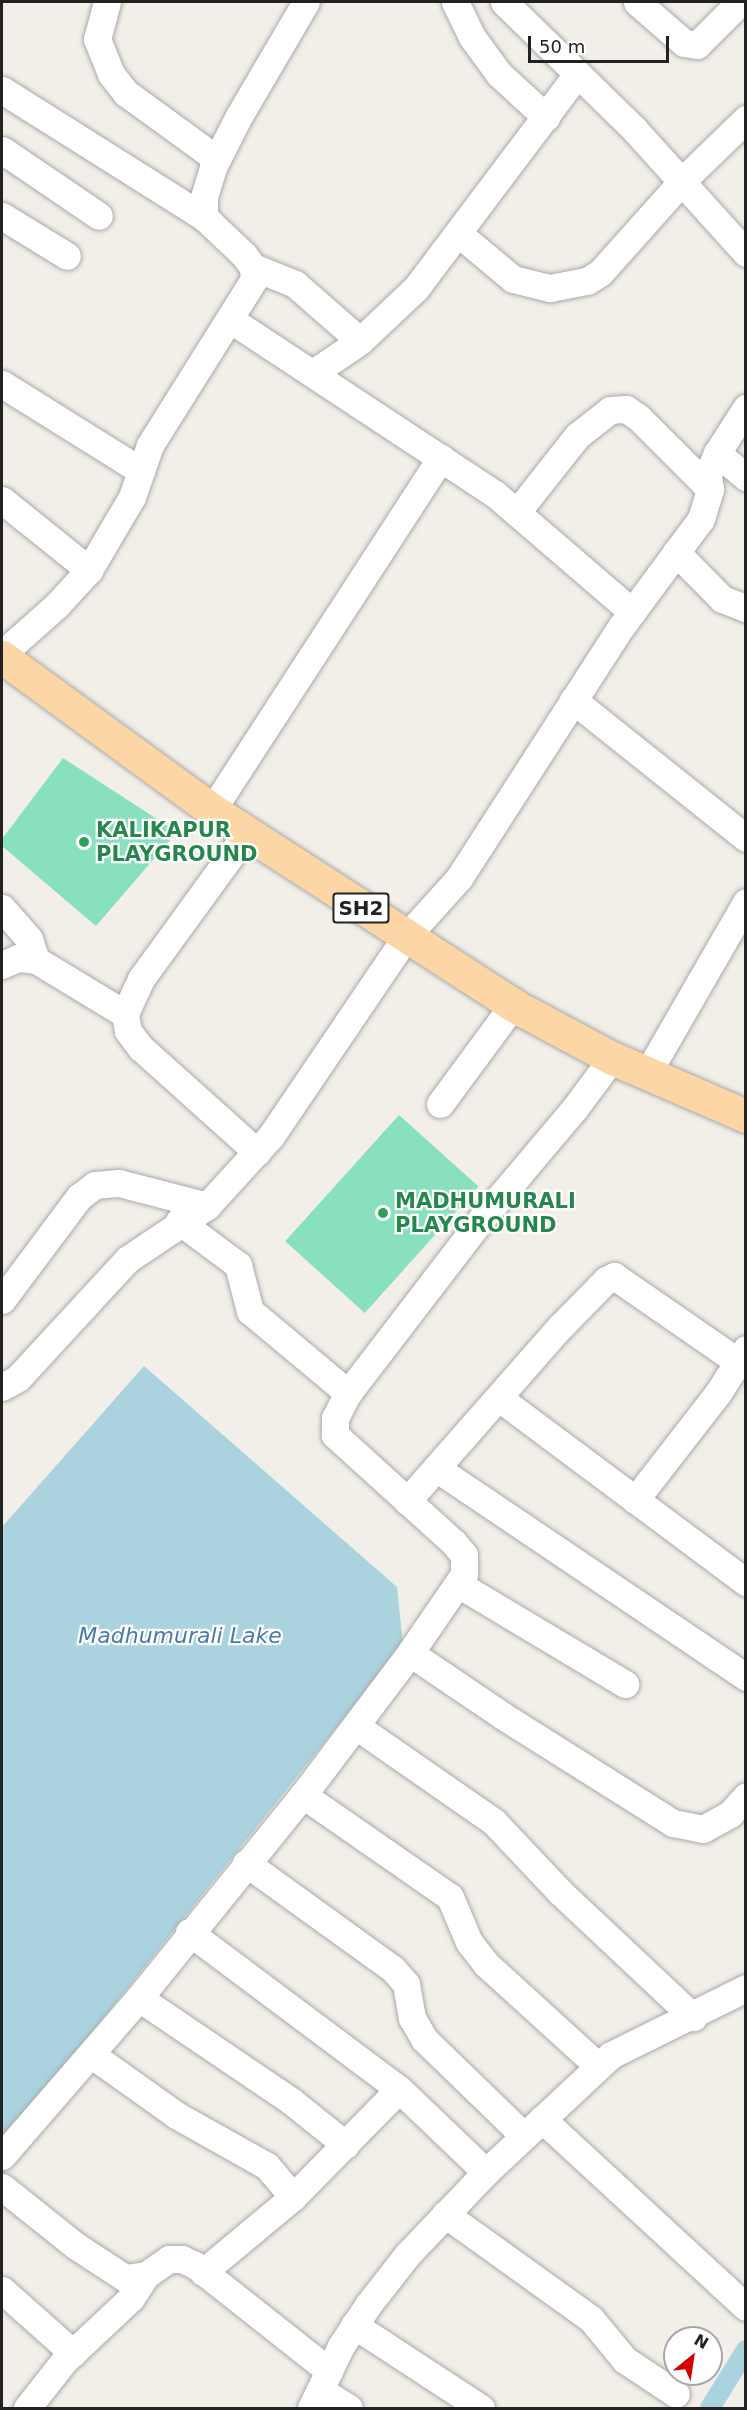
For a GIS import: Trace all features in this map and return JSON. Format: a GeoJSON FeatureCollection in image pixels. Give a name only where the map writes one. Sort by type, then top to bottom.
{"type":"FeatureCollection","features":[{"type":"Feature","properties":{"kind":"main road","name":"SH2"},"geometry":{"type":"LineString","coordinates":[[2,655],[212,810],[405,938],[513,1005],[612,1058],[746,1116]]}},
{"type":"Feature","properties":{"kind":"street"},"geometry":{"type":"LineString","coordinates":[[107,2],[98,39],[111,74],[126,93],[217,159]]}},
{"type":"Feature","properties":{"kind":"street"},"geometry":{"type":"LineString","coordinates":[[204,217],[204,197],[217,159],[306,2]]}},
{"type":"Feature","properties":{"kind":"street"},"geometry":{"type":"LineString","coordinates":[[455,2],[472,37],[500,74],[546,117]]}},
{"type":"Feature","properties":{"kind":"street"},"geometry":{"type":"LineString","coordinates":[[504,2],[577,74],[746,253]]}},
{"type":"Feature","properties":{"kind":"street"},"geometry":{"type":"LineString","coordinates":[[637,2],[684,43],[697,45],[740,2]]}},
{"type":"Feature","properties":{"kind":"street"},"geometry":{"type":"LineString","coordinates":[[313,373],[360,341],[408,296],[459,234],[577,74]]}},
{"type":"Feature","properties":{"kind":"street"},"geometry":{"type":"LineString","coordinates":[[2,90],[204,217],[253,267],[295,284],[360,341]]}},
{"type":"Feature","properties":{"kind":"street"},"geometry":{"type":"LineString","coordinates":[[459,234],[513,279],[550,288],[570,287],[600,273],[681,182],[746,119]]}},
{"type":"Feature","properties":{"kind":"street"},"geometry":{"type":"LineString","coordinates":[[2,150],[99,216]]}},
{"type":"Feature","properties":{"kind":"street"},"geometry":{"type":"LineString","coordinates":[[2,216],[67,256]]}},
{"type":"Feature","properties":{"kind":"street"},"geometry":{"type":"LineString","coordinates":[[2,655],[57,605],[88,570],[132,497],[150,445],[177,400],[231,320],[254,279],[253,267]]}},
{"type":"Feature","properties":{"kind":"street"},"geometry":{"type":"LineString","coordinates":[[231,320],[441,458],[517,512],[632,612]]}},
{"type":"Feature","properties":{"kind":"street"},"geometry":{"type":"LineString","coordinates":[[2,384],[141,471]]}},
{"type":"Feature","properties":{"kind":"street"},"geometry":{"type":"LineString","coordinates":[[2,1387],[18,1378],[128,1259],[179,1221],[207,1206],[256,1152],[361,1009],[405,938],[459,878],[632,612],[700,519],[710,489],[708,474],[717,453],[746,408]]}},
{"type":"Feature","properties":{"kind":"street"},"geometry":{"type":"LineString","coordinates":[[517,512],[577,436],[610,410],[626,409],[638,417],[710,489]]}},
{"type":"Feature","properties":{"kind":"street"},"geometry":{"type":"LineString","coordinates":[[717,453],[746,477]]}},
{"type":"Feature","properties":{"kind":"street"},"geometry":{"type":"LineString","coordinates":[[212,810],[441,458]]}},
{"type":"Feature","properties":{"kind":"street"},"geometry":{"type":"LineString","coordinates":[[2,500],[88,570]]}},
{"type":"Feature","properties":{"kind":"street"},"geometry":{"type":"LineString","coordinates":[[676,552],[722,599],[746,608]]}},
{"type":"Feature","properties":{"kind":"street"},"geometry":{"type":"LineString","coordinates":[[573,700],[746,838]]}},
{"type":"Feature","properties":{"kind":"street"},"geometry":{"type":"LineString","coordinates":[[247,833],[141,979],[125,1014],[128,1031],[141,1048],[256,1152]]}},
{"type":"Feature","properties":{"kind":"street"},"geometry":{"type":"LineString","coordinates":[[648,1072],[746,902]]}},
{"type":"Feature","properties":{"kind":"street"},"geometry":{"type":"LineString","coordinates":[[2,908],[29,939],[36,960]]}},
{"type":"Feature","properties":{"kind":"street"},"geometry":{"type":"LineString","coordinates":[[2,965],[18,958],[36,960],[125,1014]]}},
{"type":"Feature","properties":{"kind":"street"},"geometry":{"type":"LineString","coordinates":[[440,1104],[513,1005]]}},
{"type":"Feature","properties":{"kind":"street"},"geometry":{"type":"LineString","coordinates":[[2,2156],[140,1998],[189,1932],[303,1795],[410,1653],[464,1574],[464,1556],[335,1435],[335,1418],[348,1393],[484,1215],[575,1108],[612,1058]]}},
{"type":"Feature","properties":{"kind":"street"},"geometry":{"type":"LineString","coordinates":[[2,1300],[79,1197],[95,1185],[119,1183],[207,1206]]}},
{"type":"Feature","properties":{"kind":"street"},"geometry":{"type":"LineString","coordinates":[[179,1221],[238,1265],[250,1311],[348,1393]]}},
{"type":"Feature","properties":{"kind":"street"},"geometry":{"type":"LineString","coordinates":[[407,1501],[560,1327],[606,1280],[614,1276],[742,1356],[635,1500]]}},
{"type":"Feature","properties":{"kind":"street"},"geometry":{"type":"LineString","coordinates":[[499,1398],[746,1582]]}},
{"type":"Feature","properties":{"kind":"street"},"geometry":{"type":"LineString","coordinates":[[436,1468],[745,1674]]}},
{"type":"Feature","properties":{"kind":"street"},"geometry":{"type":"LineString","coordinates":[[458,1584],[625,1684]]}},
{"type":"Feature","properties":{"kind":"street"},"geometry":{"type":"LineString","coordinates":[[410,1653],[503,1716],[673,1823],[703,1829],[729,1814],[746,1796]]}},
{"type":"Feature","properties":{"kind":"street"},"geometry":{"type":"LineString","coordinates":[[356,1726],[494,1822],[560,1892],[693,2017]]}},
{"type":"Feature","properties":{"kind":"street"},"geometry":{"type":"LineString","coordinates":[[303,1795],[450,1898],[469,1942],[486,1964],[598,2066]]}},
{"type":"Feature","properties":{"kind":"street"},"geometry":{"type":"LineString","coordinates":[[246,1863],[393,1969],[406,1984],[412,2018],[424,2039],[746,2307]]}},
{"type":"Feature","properties":{"kind":"street"},"geometry":{"type":"LineString","coordinates":[[189,1932],[399,2089],[486,2172]]}},
{"type":"Feature","properties":{"kind":"street"},"geometry":{"type":"LineString","coordinates":[[320,2390],[354,2325],[407,2255],[486,2172],[598,2066],[646,2035],[693,2017],[746,1988]]}},
{"type":"Feature","properties":{"kind":"street"},"geometry":{"type":"LineString","coordinates":[[140,1998],[291,2101],[346,2145]]}},
{"type":"Feature","properties":{"kind":"street"},"geometry":{"type":"LineString","coordinates":[[92,2055],[176,2115],[267,2166],[293,2197]]}},
{"type":"Feature","properties":{"kind":"street"},"geometry":{"type":"LineString","coordinates":[[203,2272],[293,2197],[399,2089]]}},
{"type":"Feature","properties":{"kind":"street"},"geometry":{"type":"LineString","coordinates":[[2,2187],[107,2268],[125,2278],[146,2275]]}},
{"type":"Feature","properties":{"kind":"street"},"geometry":{"type":"LineString","coordinates":[[445,2214],[591,2319],[625,2360],[676,2394]]}},
{"type":"Feature","properties":{"kind":"street"},"geometry":{"type":"LineString","coordinates":[[27,2409],[73,2353],[131,2298],[146,2275],[169,2259],[182,2259],[203,2272],[320,2390],[349,2409]]}},
{"type":"Feature","properties":{"kind":"street"},"geometry":{"type":"LineString","coordinates":[[2,2290],[73,2353]]}},
{"type":"Feature","properties":{"kind":"street"},"geometry":{"type":"LineString","coordinates":[[354,2325],[481,2409]]}},
{"type":"Feature","properties":{"kind":"green space","name":"KALIKAPUR PLAYGROUND"},"geometry":{"type":"Polygon","coordinates":[[[63,758],[177,832],[96,926],[2,846],[2,839],[63,758]]]}},
{"type":"Feature","properties":{"kind":"green space","name":"MADHUMURALI PLAYGROUND"},"geometry":{"type":"Polygon","coordinates":[[[399,1115],[479,1187],[365,1313],[285,1241],[399,1115]]]}},
{"type":"Feature","properties":{"kind":"water","name":"Madhumurali Lake"},"geometry":{"type":"Polygon","coordinates":[[[144,1366],[397,1587],[403,1644],[2,2145],[2,1527],[144,1366]]]}},
{"type":"Feature","properties":{"kind":"waterway"},"geometry":{"type":"LineString","coordinates":[[710,2408],[746,2350]]}},
{"type":"Feature","properties":{"kind":"place","name":"KALIKAPUR PLAYGROUND"},"geometry":{"type":"Point","coordinates":[84,842]}},
{"type":"Feature","properties":{"kind":"place","name":"MADHUMURALI PLAYGROUND"},"geometry":{"type":"Point","coordinates":[383,1213]}}]}
